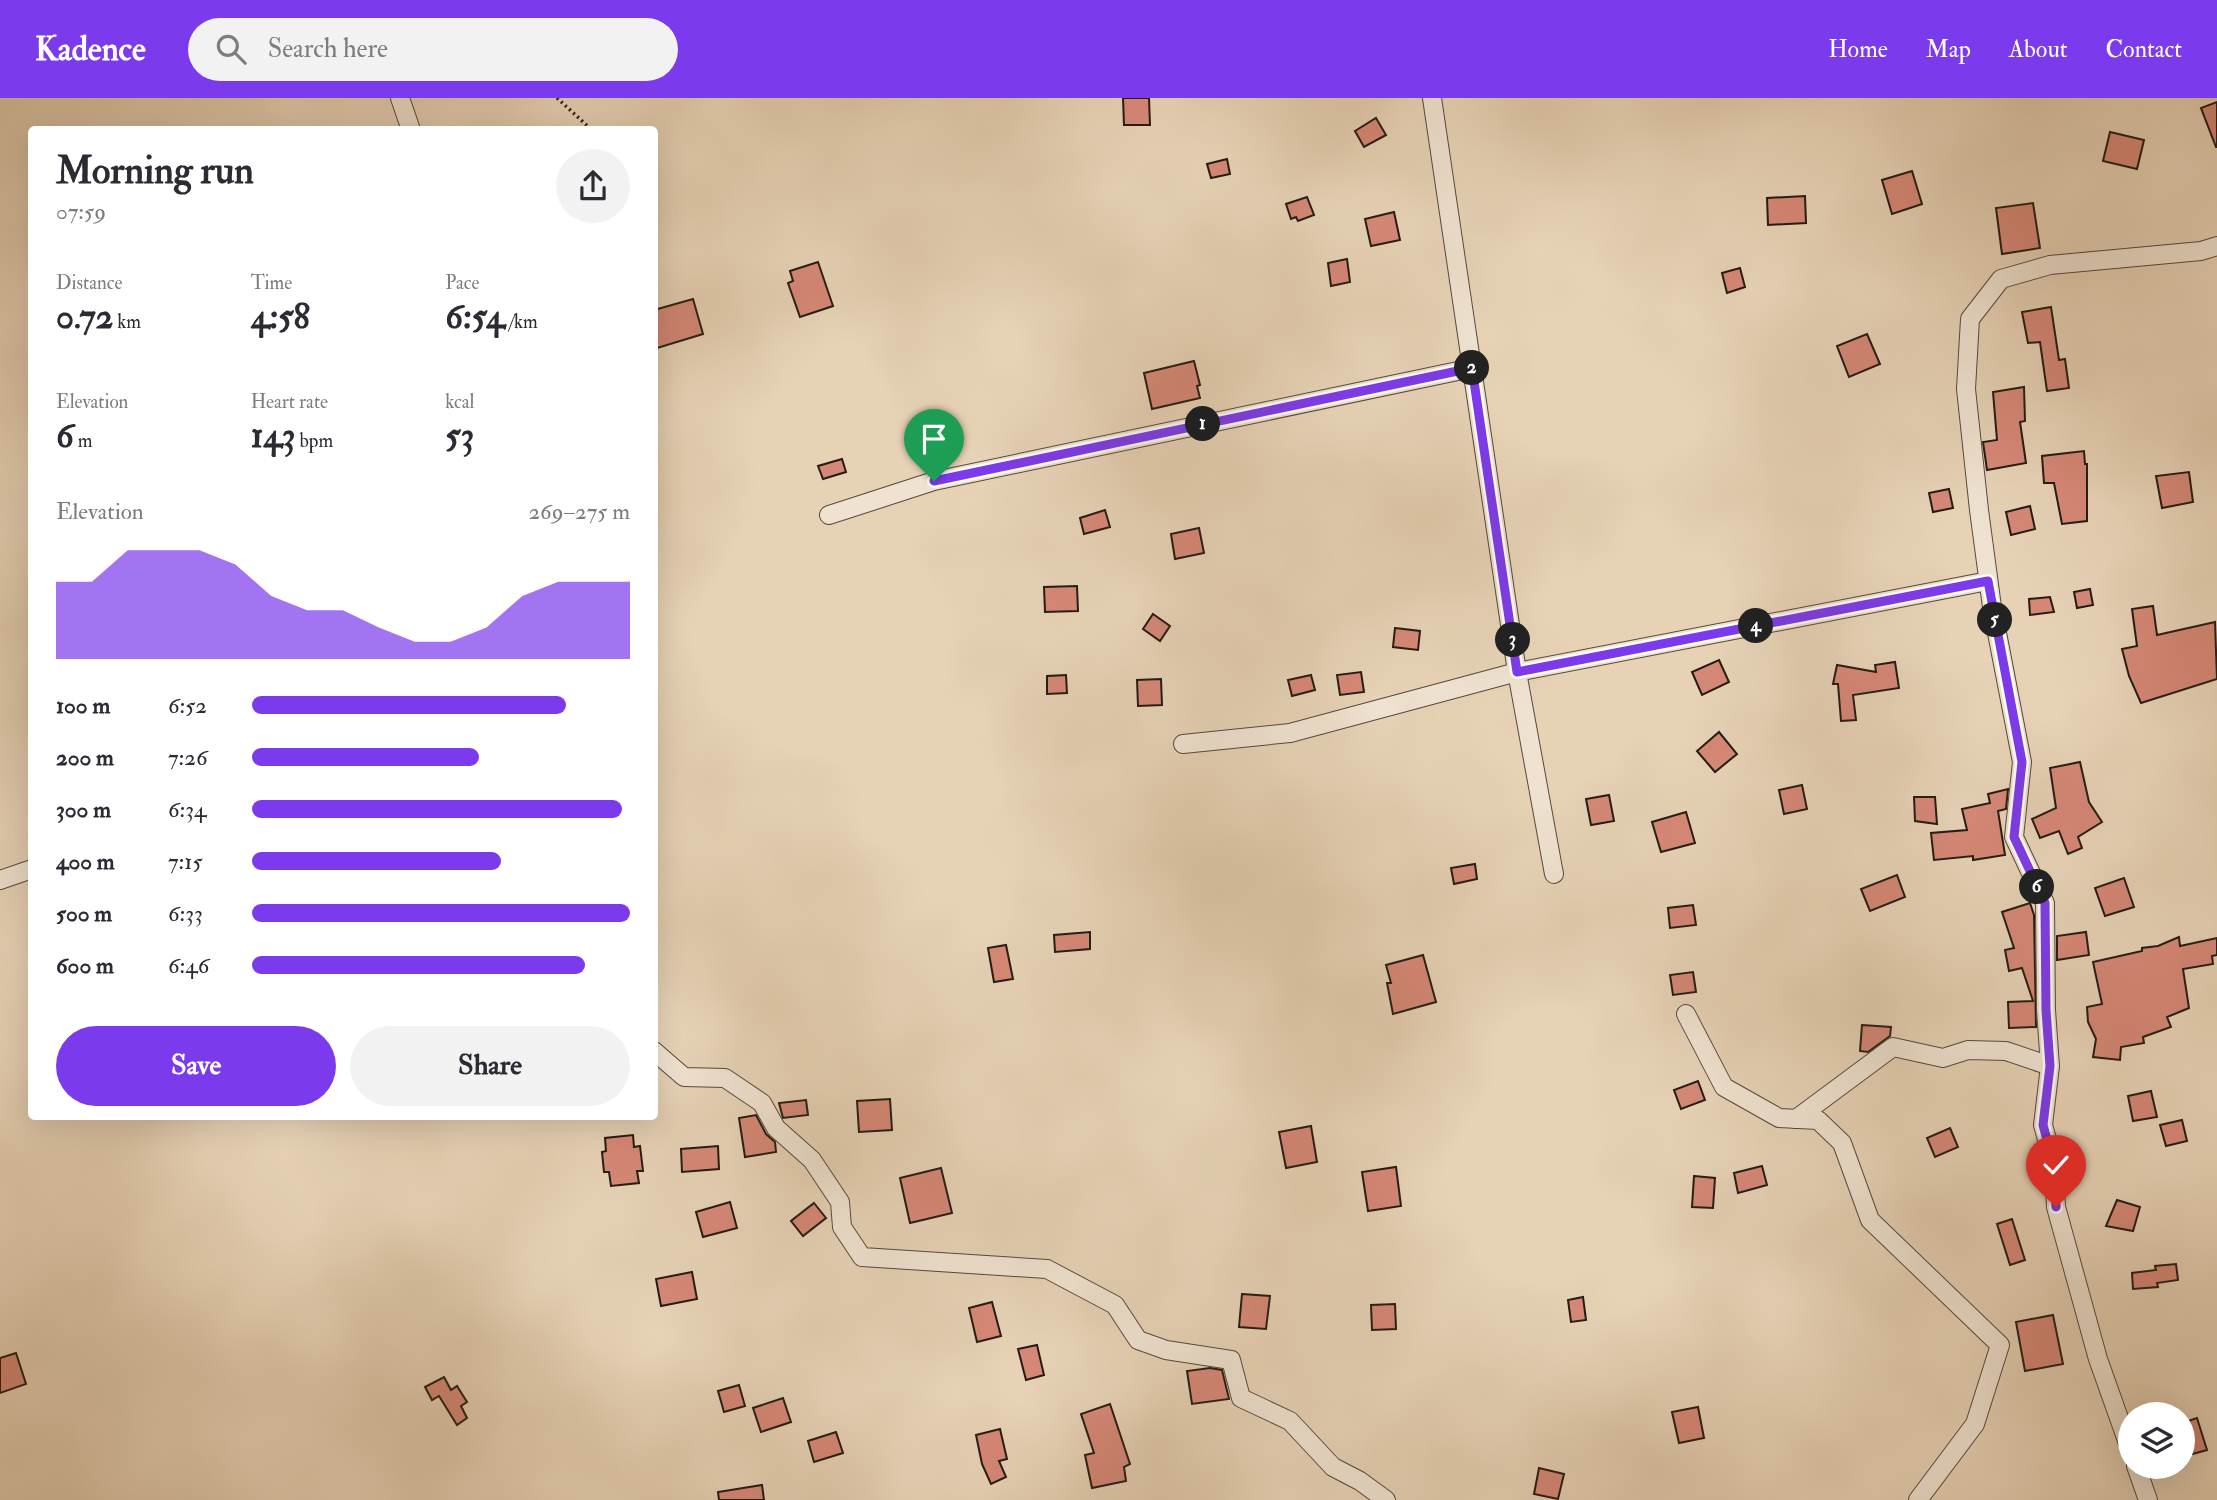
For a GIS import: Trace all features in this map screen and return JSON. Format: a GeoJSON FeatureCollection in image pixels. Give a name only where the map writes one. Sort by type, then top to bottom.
{"type":"FeatureCollection","features":[{"type":"Feature","properties":{"kind":"street"},"geometry":{"type":"LineString","coordinates":[[400,98],[410,126]]}},
{"type":"Feature","properties":{"kind":"street"},"geometry":{"type":"LineString","coordinates":[[1432,98],[1517,672],[1554,874]]}},
{"type":"Feature","properties":{"kind":"street"},"geometry":{"type":"LineString","coordinates":[[2118,1415],[2098,1359],[2056,1207],[2054,1166],[2043,1125],[2050,1066],[2046,1010],[2045,903],[2014,837],[2022,762],[1988,581],[1966,389],[1970,319],[2001,279],[2050,265],[2201,251],[2217,246]]}},
{"type":"Feature","properties":{"kind":"street"},"geometry":{"type":"LineString","coordinates":[[829,515],[934,481],[1472,368]]}},
{"type":"Feature","properties":{"kind":"street"},"geometry":{"type":"LineString","coordinates":[[1183,744],[1290,733],[1517,672],[1988,581]]}},
{"type":"Feature","properties":{"kind":"street"},"geometry":{"type":"LineString","coordinates":[[0,880],[28,870]]}},
{"type":"Feature","properties":{"kind":"street"},"geometry":{"type":"LineString","coordinates":[[1686,1014],[1724,1087],[1779,1118],[1818,1120],[1842,1143],[1870,1220],[2000,1345],[1975,1424],[1918,1500]]}},
{"type":"Feature","properties":{"kind":"street"},"geometry":{"type":"LineString","coordinates":[[1797,1119],[1893,1047],[1943,1058],[1968,1050],[2006,1051],[2050,1066]]}},
{"type":"Feature","properties":{"kind":"street"},"geometry":{"type":"LineString","coordinates":[[658,1054],[684,1077],[725,1078],[762,1103],[776,1128],[812,1160],[840,1202],[842,1227],[862,1257],[1047,1269],[1115,1305],[1138,1340],[1166,1350],[1231,1360],[1241,1398],[1290,1421],[1333,1467],[1360,1481],[1386,1500]]}},
{"type":"Feature","properties":{"kind":"street"},"geometry":{"type":"LineString","coordinates":[[2141,1479],[2148,1500]]}},
{"type":"Feature","properties":{"kind":"path"},"geometry":{"type":"LineString","coordinates":[[557,98],[588,126]]}},
{"type":"Feature","properties":{"kind":"building"},"geometry":{"type":"Polygon","coordinates":[[[1123,98],[1149,98],[1150,125],[1124,125],[1123,98]]]}},
{"type":"Feature","properties":{"kind":"building"},"geometry":{"type":"Polygon","coordinates":[[[2217,102],[2217,147],[2216,147],[2201,108],[2217,102]]]}},
{"type":"Feature","properties":{"kind":"building"},"geometry":{"type":"Polygon","coordinates":[[[1376,118],[1386,135],[1364,147],[1355,131],[1376,118]]]}},
{"type":"Feature","properties":{"kind":"building"},"geometry":{"type":"Polygon","coordinates":[[[2110,132],[2144,140],[2137,169],[2103,161],[2110,132]]]}},
{"type":"Feature","properties":{"kind":"building"},"geometry":{"type":"Polygon","coordinates":[[[1227,159],[1230,174],[1211,178],[1207,164],[1227,159]]]}},
{"type":"Feature","properties":{"kind":"building"},"geometry":{"type":"Polygon","coordinates":[[[1912,171],[1922,204],[1892,214],[1882,180],[1912,171]]]}},
{"type":"Feature","properties":{"kind":"building"},"geometry":{"type":"Polygon","coordinates":[[[1805,196],[1806,223],[1768,225],[1767,198],[1805,196]]]}},
{"type":"Feature","properties":{"kind":"building"},"geometry":{"type":"Polygon","coordinates":[[[1307,197],[1314,215],[1298,221],[1296,217],[1291,219],[1286,204],[1307,197]]]}},
{"type":"Feature","properties":{"kind":"building"},"geometry":{"type":"Polygon","coordinates":[[[2033,203],[2040,248],[2002,254],[1996,208],[2033,203]]]}},
{"type":"Feature","properties":{"kind":"building"},"geometry":{"type":"Polygon","coordinates":[[[1394,212],[1400,240],[1371,246],[1365,219],[1394,212]]]}},
{"type":"Feature","properties":{"kind":"building"},"geometry":{"type":"Polygon","coordinates":[[[1347,259],[1350,282],[1331,286],[1328,263],[1347,259]]]}},
{"type":"Feature","properties":{"kind":"building"},"geometry":{"type":"Polygon","coordinates":[[[818,262],[833,306],[800,317],[788,283],[793,281],[790,271],[818,262]]]}},
{"type":"Feature","properties":{"kind":"building"},"geometry":{"type":"Polygon","coordinates":[[[1740,268],[1745,287],[1727,293],[1722,273],[1740,268]]]}},
{"type":"Feature","properties":{"kind":"building"},"geometry":{"type":"Polygon","coordinates":[[[693,299],[703,334],[658,348],[658,309],[693,299]]]}},
{"type":"Feature","properties":{"kind":"building"},"geometry":{"type":"Polygon","coordinates":[[[2051,307],[2059,360],[2065,359],[2069,388],[2047,391],[2040,342],[2028,343],[2022,312],[2051,307]]]}},
{"type":"Feature","properties":{"kind":"building"},"geometry":{"type":"Polygon","coordinates":[[[1867,334],[1880,364],[1849,377],[1837,346],[1867,334]]]}},
{"type":"Feature","properties":{"kind":"building"},"geometry":{"type":"Polygon","coordinates":[[[1194,361],[1200,398],[1152,409],[1144,373],[1194,361]]]}},
{"type":"Feature","properties":{"kind":"building"},"geometry":{"type":"Polygon","coordinates":[[[2024,387],[2025,421],[2020,422],[2026,463],[1987,470],[1983,442],[1997,440],[1993,392],[2024,387]]]}},
{"type":"Feature","properties":{"kind":"building"},"geometry":{"type":"Polygon","coordinates":[[[2084,451],[2087,464],[2087,521],[2062,524],[2054,483],[2044,483],[2042,456],[2084,451]]]}},
{"type":"Feature","properties":{"kind":"building"},"geometry":{"type":"Polygon","coordinates":[[[842,459],[846,472],[823,479],[818,466],[842,459]]]}},
{"type":"Feature","properties":{"kind":"building"},"geometry":{"type":"Polygon","coordinates":[[[2189,472],[2193,502],[2162,508],[2156,476],[2189,472]]]}},
{"type":"Feature","properties":{"kind":"building"},"geometry":{"type":"Polygon","coordinates":[[[1949,489],[1953,508],[1933,512],[1929,493],[1949,489]]]}},
{"type":"Feature","properties":{"kind":"building"},"geometry":{"type":"Polygon","coordinates":[[[2030,506],[2035,529],[2011,535],[2006,512],[2030,506]]]}},
{"type":"Feature","properties":{"kind":"building"},"geometry":{"type":"Polygon","coordinates":[[[1105,510],[1110,527],[1084,534],[1080,518],[1105,510]]]}},
{"type":"Feature","properties":{"kind":"building"},"geometry":{"type":"Polygon","coordinates":[[[1199,528],[1204,553],[1175,559],[1171,534],[1199,528]]]}},
{"type":"Feature","properties":{"kind":"building"},"geometry":{"type":"Polygon","coordinates":[[[1077,586],[1078,611],[1045,612],[1044,587],[1077,586]]]}},
{"type":"Feature","properties":{"kind":"building"},"geometry":{"type":"Polygon","coordinates":[[[2090,589],[2093,605],[2077,608],[2074,592],[2090,589]]]}},
{"type":"Feature","properties":{"kind":"building"},"geometry":{"type":"Polygon","coordinates":[[[2050,597],[2054,612],[2030,615],[2029,599],[2050,597]]]}},
{"type":"Feature","properties":{"kind":"building"},"geometry":{"type":"Polygon","coordinates":[[[2153,606],[2157,635],[2215,622],[2217,679],[2141,703],[2129,676],[2122,649],[2137,646],[2132,609],[2153,606]]]}},
{"type":"Feature","properties":{"kind":"building"},"geometry":{"type":"Polygon","coordinates":[[[1153,614],[1170,626],[1160,641],[1143,629],[1153,614]]]}},
{"type":"Feature","properties":{"kind":"building"},"geometry":{"type":"Polygon","coordinates":[[[1395,628],[1420,631],[1418,650],[1393,647],[1395,628]]]}},
{"type":"Feature","properties":{"kind":"building"},"geometry":{"type":"Polygon","coordinates":[[[1719,660],[1729,682],[1702,695],[1692,672],[1719,660]]]}},
{"type":"Feature","properties":{"kind":"building"},"geometry":{"type":"Polygon","coordinates":[[[1895,662],[1899,688],[1853,695],[1856,720],[1841,721],[1838,684],[1833,684],[1837,665],[1876,672],[1875,665],[1895,662]]]}},
{"type":"Feature","properties":{"kind":"building"},"geometry":{"type":"Polygon","coordinates":[[[1361,672],[1364,692],[1340,695],[1337,675],[1361,672]]]}},
{"type":"Feature","properties":{"kind":"building"},"geometry":{"type":"Polygon","coordinates":[[[1066,675],[1067,693],[1047,694],[1047,676],[1066,675]]]}},
{"type":"Feature","properties":{"kind":"building"},"geometry":{"type":"Polygon","coordinates":[[[1311,675],[1315,690],[1292,696],[1288,680],[1311,675]]]}},
{"type":"Feature","properties":{"kind":"building"},"geometry":{"type":"Polygon","coordinates":[[[1161,679],[1162,705],[1138,706],[1137,680],[1161,679]]]}},
{"type":"Feature","properties":{"kind":"building"},"geometry":{"type":"Polygon","coordinates":[[[1719,732],[1737,754],[1715,772],[1697,751],[1719,732]]]}},
{"type":"Feature","properties":{"kind":"building"},"geometry":{"type":"Polygon","coordinates":[[[2080,762],[2089,802],[2102,822],[2078,837],[2082,848],[2068,854],[2059,831],[2040,838],[2032,819],[2056,808],[2050,768],[2080,762]]]}},
{"type":"Feature","properties":{"kind":"building"},"geometry":{"type":"Polygon","coordinates":[[[1802,785],[1807,809],[1784,814],[1779,790],[1802,785]]]}},
{"type":"Feature","properties":{"kind":"building"},"geometry":{"type":"Polygon","coordinates":[[[2008,789],[2006,809],[1998,811],[2005,855],[1973,860],[1973,856],[1934,860],[1931,833],[1967,830],[1962,809],[1990,803],[1988,794],[2008,789]]]}},
{"type":"Feature","properties":{"kind":"building"},"geometry":{"type":"Polygon","coordinates":[[[1609,795],[1614,821],[1591,825],[1586,799],[1609,795]]]}},
{"type":"Feature","properties":{"kind":"building"},"geometry":{"type":"Polygon","coordinates":[[[1914,797],[1935,797],[1937,824],[1915,821],[1914,797]]]}},
{"type":"Feature","properties":{"kind":"building"},"geometry":{"type":"Polygon","coordinates":[[[1686,812],[1695,843],[1661,852],[1652,822],[1686,812]]]}},
{"type":"Feature","properties":{"kind":"building"},"geometry":{"type":"Polygon","coordinates":[[[1475,864],[1477,879],[1454,884],[1451,868],[1475,864]]]}},
{"type":"Feature","properties":{"kind":"building"},"geometry":{"type":"Polygon","coordinates":[[[1897,875],[1905,897],[1870,911],[1861,889],[1897,875]]]}},
{"type":"Feature","properties":{"kind":"building"},"geometry":{"type":"Polygon","coordinates":[[[2124,878],[2134,907],[2105,916],[2095,888],[2124,878]]]}},
{"type":"Feature","properties":{"kind":"building"},"geometry":{"type":"Polygon","coordinates":[[[2030,903],[2034,915],[2036,1027],[2009,1028],[2008,1002],[2033,1001],[2022,968],[2009,971],[2005,950],[2014,948],[2002,912],[2030,903]]]}},
{"type":"Feature","properties":{"kind":"building"},"geometry":{"type":"Polygon","coordinates":[[[1693,905],[1696,925],[1670,928],[1668,908],[1693,905]]]}},
{"type":"Feature","properties":{"kind":"building"},"geometry":{"type":"Polygon","coordinates":[[[1090,932],[1090,949],[1055,952],[1054,935],[1090,932]]]}},
{"type":"Feature","properties":{"kind":"building"},"geometry":{"type":"Polygon","coordinates":[[[2086,932],[2089,955],[2057,960],[2057,936],[2086,932]]]}},
{"type":"Feature","properties":{"kind":"building"},"geometry":{"type":"Polygon","coordinates":[[[2179,937],[2180,946],[2217,938],[2217,955],[2212,956],[2213,964],[2183,969],[2189,1008],[2167,1017],[2171,1027],[2143,1037],[2144,1043],[2121,1047],[2120,1060],[2093,1057],[2096,1039],[2088,1022],[2087,1007],[2102,1004],[2093,962],[2142,951],[2142,948],[2158,946],[2179,937]]]}},
{"type":"Feature","properties":{"kind":"building"},"geometry":{"type":"Polygon","coordinates":[[[1006,945],[1013,979],[994,982],[988,948],[1006,945]]]}},
{"type":"Feature","properties":{"kind":"building"},"geometry":{"type":"Polygon","coordinates":[[[1423,955],[1436,1002],[1393,1014],[1387,983],[1391,983],[1386,965],[1423,955]]]}},
{"type":"Feature","properties":{"kind":"building"},"geometry":{"type":"Polygon","coordinates":[[[1693,972],[1696,992],[1673,995],[1670,975],[1693,972]]]}},
{"type":"Feature","properties":{"kind":"building"},"geometry":{"type":"Polygon","coordinates":[[[1862,1025],[1891,1027],[1890,1036],[1868,1052],[1860,1051],[1862,1025]]]}},
{"type":"Feature","properties":{"kind":"building"},"geometry":{"type":"Polygon","coordinates":[[[1698,1081],[1705,1100],[1681,1109],[1674,1090],[1698,1081]]]}},
{"type":"Feature","properties":{"kind":"building"},"geometry":{"type":"Polygon","coordinates":[[[2151,1091],[2157,1117],[2133,1121],[2128,1096],[2151,1091]]]}},
{"type":"Feature","properties":{"kind":"building"},"geometry":{"type":"Polygon","coordinates":[[[890,1099],[892,1130],[859,1132],[857,1101],[890,1099]]]}},
{"type":"Feature","properties":{"kind":"building"},"geometry":{"type":"Polygon","coordinates":[[[806,1100],[808,1115],[783,1118],[779,1103],[806,1100]]]}},
{"type":"Feature","properties":{"kind":"building"},"geometry":{"type":"Polygon","coordinates":[[[756,1115],[766,1134],[775,1142],[776,1152],[745,1157],[739,1118],[756,1115]]]}},
{"type":"Feature","properties":{"kind":"building"},"geometry":{"type":"Polygon","coordinates":[[[2182,1120],[2187,1141],[2166,1146],[2160,1125],[2182,1120]]]}},
{"type":"Feature","properties":{"kind":"building"},"geometry":{"type":"Polygon","coordinates":[[[1311,1126],[1317,1162],[1286,1168],[1279,1132],[1311,1126]]]}},
{"type":"Feature","properties":{"kind":"building"},"geometry":{"type":"Polygon","coordinates":[[[1950,1128],[1958,1147],[1935,1157],[1927,1138],[1950,1128]]]}},
{"type":"Feature","properties":{"kind":"building"},"geometry":{"type":"Polygon","coordinates":[[[633,1135],[634,1147],[640,1146],[643,1171],[637,1171],[639,1183],[611,1186],[609,1172],[604,1172],[602,1152],[606,1151],[605,1138],[633,1135]]]}},
{"type":"Feature","properties":{"kind":"building"},"geometry":{"type":"Polygon","coordinates":[[[718,1146],[719,1169],[682,1172],[681,1149],[718,1146]]]}},
{"type":"Feature","properties":{"kind":"building"},"geometry":{"type":"Polygon","coordinates":[[[1762,1166],[1767,1185],[1738,1193],[1734,1173],[1762,1166]]]}},
{"type":"Feature","properties":{"kind":"building"},"geometry":{"type":"Polygon","coordinates":[[[1396,1167],[1401,1206],[1368,1211],[1362,1172],[1396,1167]]]}},
{"type":"Feature","properties":{"kind":"building"},"geometry":{"type":"Polygon","coordinates":[[[941,1168],[952,1213],[910,1223],[900,1178],[941,1168]]]}},
{"type":"Feature","properties":{"kind":"building"},"geometry":{"type":"Polygon","coordinates":[[[1694,1176],[1715,1178],[1713,1208],[1692,1207],[1694,1176]]]}},
{"type":"Feature","properties":{"kind":"building"},"geometry":{"type":"Polygon","coordinates":[[[2117,1200],[2140,1207],[2133,1231],[2106,1226],[2117,1200]]]}},
{"type":"Feature","properties":{"kind":"building"},"geometry":{"type":"Polygon","coordinates":[[[730,1202],[737,1228],[703,1237],[696,1212],[730,1202]]]}},
{"type":"Feature","properties":{"kind":"building"},"geometry":{"type":"Polygon","coordinates":[[[814,1203],[826,1218],[803,1236],[791,1221],[814,1203]]]}},
{"type":"Feature","properties":{"kind":"building"},"geometry":{"type":"Polygon","coordinates":[[[2012,1219],[2025,1260],[2010,1265],[1997,1224],[2012,1219]]]}},
{"type":"Feature","properties":{"kind":"building"},"geometry":{"type":"Polygon","coordinates":[[[2176,1264],[2178,1280],[2157,1283],[2158,1287],[2133,1289],[2132,1273],[2156,1270],[2155,1266],[2176,1264]]]}},
{"type":"Feature","properties":{"kind":"building"},"geometry":{"type":"Polygon","coordinates":[[[692,1272],[697,1299],[661,1306],[656,1279],[692,1272]]]}},
{"type":"Feature","properties":{"kind":"building"},"geometry":{"type":"Polygon","coordinates":[[[1242,1294],[1270,1296],[1266,1329],[1239,1327],[1242,1294]]]}},
{"type":"Feature","properties":{"kind":"building"},"geometry":{"type":"Polygon","coordinates":[[[1583,1297],[1586,1320],[1571,1322],[1568,1300],[1583,1297]]]}},
{"type":"Feature","properties":{"kind":"building"},"geometry":{"type":"Polygon","coordinates":[[[992,1302],[1001,1336],[977,1342],[969,1308],[992,1302]]]}},
{"type":"Feature","properties":{"kind":"building"},"geometry":{"type":"Polygon","coordinates":[[[1395,1304],[1396,1329],[1372,1330],[1371,1305],[1395,1304]]]}},
{"type":"Feature","properties":{"kind":"building"},"geometry":{"type":"Polygon","coordinates":[[[2053,1315],[2063,1364],[2025,1371],[2016,1322],[2053,1315]]]}},
{"type":"Feature","properties":{"kind":"building"},"geometry":{"type":"Polygon","coordinates":[[[1037,1345],[1044,1375],[1026,1380],[1018,1349],[1037,1345]]]}},
{"type":"Feature","properties":{"kind":"building"},"geometry":{"type":"Polygon","coordinates":[[[16,1353],[26,1384],[0,1393],[0,1358],[16,1353]]]}},
{"type":"Feature","properties":{"kind":"building"},"geometry":{"type":"Polygon","coordinates":[[[1210,1368],[1222,1370],[1229,1399],[1192,1404],[1187,1371],[1210,1368]]]}},
{"type":"Feature","properties":{"kind":"building"},"geometry":{"type":"Polygon","coordinates":[[[444,1377],[451,1390],[457,1386],[467,1402],[461,1406],[467,1418],[457,1425],[439,1396],[432,1400],[425,1387],[444,1377]]]}},
{"type":"Feature","properties":{"kind":"building"},"geometry":{"type":"Polygon","coordinates":[[[739,1385],[745,1406],[724,1412],[718,1391],[739,1385]]]}},
{"type":"Feature","properties":{"kind":"building"},"geometry":{"type":"Polygon","coordinates":[[[783,1398],[791,1422],[761,1432],[753,1408],[783,1398]]]}},
{"type":"Feature","properties":{"kind":"building"},"geometry":{"type":"Polygon","coordinates":[[[1110,1404],[1130,1464],[1124,1467],[1126,1481],[1092,1488],[1085,1455],[1094,1453],[1081,1414],[1110,1404]]]}},
{"type":"Feature","properties":{"kind":"building"},"geometry":{"type":"Polygon","coordinates":[[[1698,1407],[1704,1438],[1679,1443],[1672,1412],[1698,1407]]]}},
{"type":"Feature","properties":{"kind":"building"},"geometry":{"type":"Polygon","coordinates":[[[2197,1418],[2207,1450],[2195,1453],[2197,1418]]]}},
{"type":"Feature","properties":{"kind":"building"},"geometry":{"type":"Polygon","coordinates":[[[1000,1429],[1007,1459],[999,1461],[1006,1477],[991,1484],[982,1464],[976,1435],[1000,1429]]]}},
{"type":"Feature","properties":{"kind":"building"},"geometry":{"type":"Polygon","coordinates":[[[836,1432],[843,1453],[814,1462],[808,1441],[836,1432]]]}},
{"type":"Feature","properties":{"kind":"building"},"geometry":{"type":"Polygon","coordinates":[[[1539,1468],[1564,1474],[1558,1499],[1534,1494],[1539,1468]]]}},
{"type":"Feature","properties":{"kind":"building"},"geometry":{"type":"Polygon","coordinates":[[[762,1485],[764,1500],[719,1500],[718,1492],[762,1485]]]}},
{"type":"Feature","properties":{"kind":"route"},"geometry":{"type":"LineString","coordinates":[[934,481],[1472,368],[1517,672],[1988,581],[2022,762],[2014,837],[2045,903],[2046,1010],[2050,1066],[2043,1125],[2054,1166],[2056,1207]]}}]}
